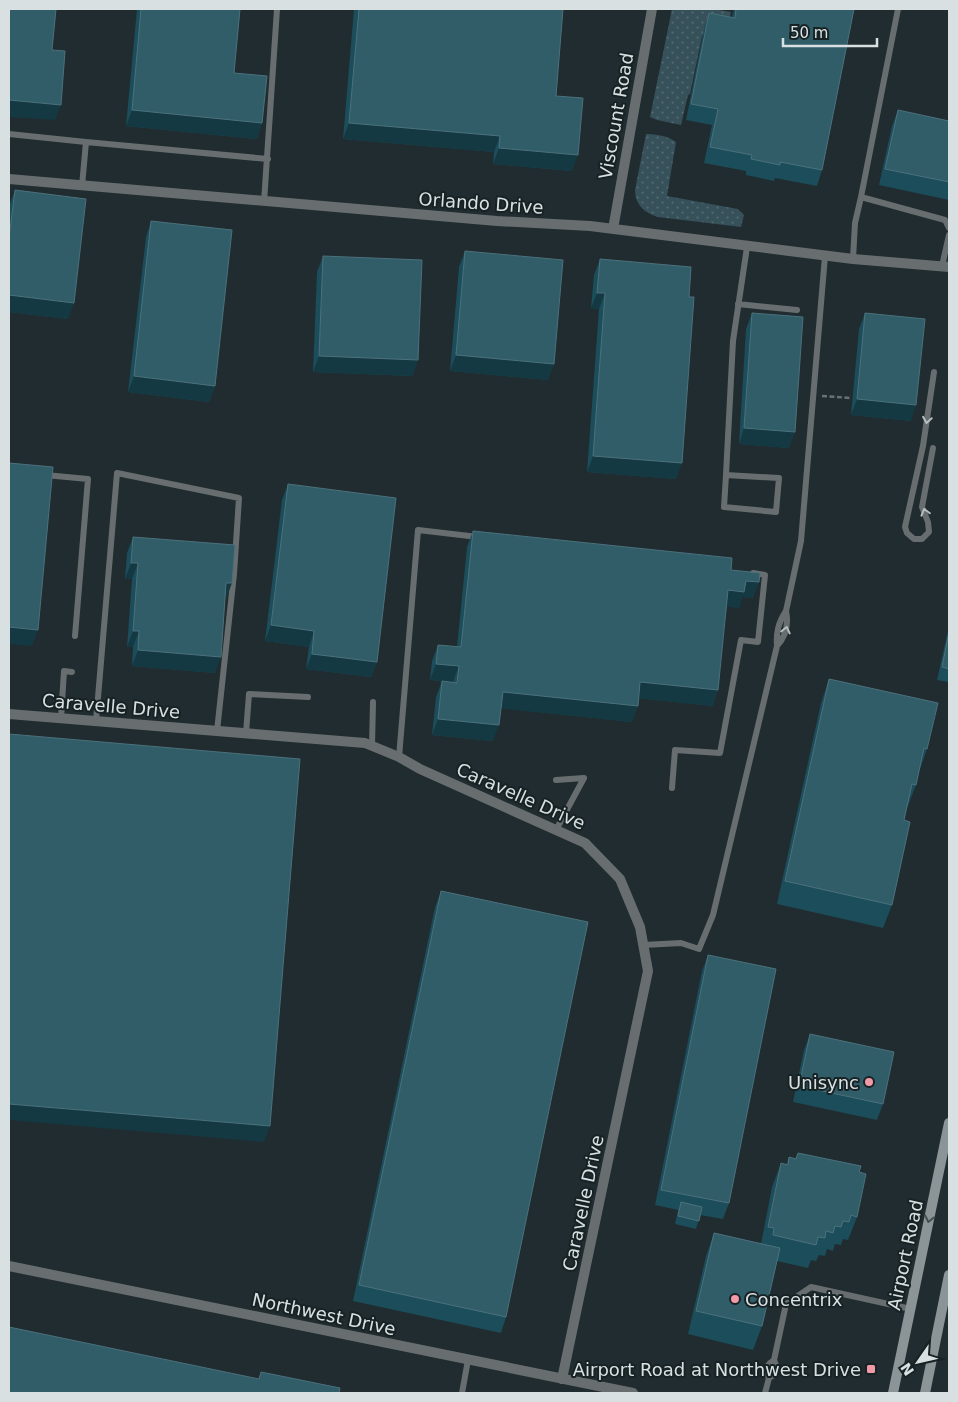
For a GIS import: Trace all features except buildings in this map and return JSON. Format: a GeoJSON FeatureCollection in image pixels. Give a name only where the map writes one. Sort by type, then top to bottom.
{"type":"FeatureCollection","features":[{"type":"Feature","properties":{"kind":"main road","name":"Airport Road"},"geometry":{"type":"LineString","coordinates":[[893,1393],[949,1123]]}},
{"type":"Feature","properties":{"kind":"main road"},"geometry":{"type":"LineString","coordinates":[[925,1393],[949,1275]]}},
{"type":"Feature","properties":{"kind":"street","name":"Viscount Road"},"geometry":{"type":"LineString","coordinates":[[613,229],[652,9]]}},
{"type":"Feature","properties":{"kind":"street","name":"Orlando Drive"},"geometry":{"type":"LineString","coordinates":[[9,180],[613,229],[852,260],[945,267]]}},
{"type":"Feature","properties":{"kind":"street","name":"Caravelle Drive"},"geometry":{"type":"LineString","coordinates":[[9,714],[365,743],[585,843],[620,879],[640,927],[648,971],[562,1379]]}},
{"type":"Feature","properties":{"kind":"street","name":"Northwest Drive"},"geometry":{"type":"LineString","coordinates":[[9,1266],[633,1393]]}},
{"type":"Feature","properties":{"kind":"lane"},"geometry":{"type":"LineString","coordinates":[[264,202],[278,9]]}},
{"type":"Feature","properties":{"kind":"lane"},"geometry":{"type":"LineString","coordinates":[[852,260],[855,222],[898,9]]}},
{"type":"Feature","properties":{"kind":"lane"},"geometry":{"type":"LineString","coordinates":[[9,134],[268,159]]}},
{"type":"Feature","properties":{"kind":"lane"},"geometry":{"type":"LineString","coordinates":[[82,186],[86,142]]}},
{"type":"Feature","properties":{"kind":"lane"},"geometry":{"type":"LineString","coordinates":[[861,197],[945,220],[949,228]]}},
{"type":"Feature","properties":{"kind":"lane"},"geometry":{"type":"LineString","coordinates":[[945,267],[949,235]]}},
{"type":"Feature","properties":{"kind":"lane"},"geometry":{"type":"LineString","coordinates":[[726,475],[779,478],[776,512],[724,507],[733,341],[747,247]]}},
{"type":"Feature","properties":{"kind":"lane"},"geometry":{"type":"LineString","coordinates":[[643,944],[681,943],[699,949],[713,915],[777,646],[776,637],[780,620],[786,612],[801,540],[825,256]]}},
{"type":"Feature","properties":{"kind":"lane"},"geometry":{"type":"LineString","coordinates":[[738,304],[797,310]]}},
{"type":"Feature","properties":{"kind":"lane"},"geometry":{"type":"LineString","coordinates":[[933,448],[922,506],[928,522],[929,532],[922,538],[914,539],[907,533],[905,527],[923,446],[934,372]]}},
{"type":"Feature","properties":{"kind":"lane"},"geometry":{"type":"LineString","coordinates":[[96,721],[117,473],[239,498],[234,574],[217,731]]}},
{"type":"Feature","properties":{"kind":"lane"},"geometry":{"type":"LineString","coordinates":[[38,474],[88,479],[75,636]]}},
{"type":"Feature","properties":{"kind":"lane"},"geometry":{"type":"LineString","coordinates":[[399,757],[418,530],[486,538]]}},
{"type":"Feature","properties":{"kind":"lane"},"geometry":{"type":"LineString","coordinates":[[672,788],[675,750],[720,753],[741,640],[758,642],[765,575],[746,572]]}},
{"type":"Feature","properties":{"kind":"lane"},"geometry":{"type":"LineString","coordinates":[[61,718],[64,671],[72,672]]}},
{"type":"Feature","properties":{"kind":"lane"},"geometry":{"type":"LineString","coordinates":[[246,733],[249,694],[308,697]]}},
{"type":"Feature","properties":{"kind":"lane"},"geometry":{"type":"LineString","coordinates":[[372,746],[373,702]]}},
{"type":"Feature","properties":{"kind":"lane"},"geometry":{"type":"LineString","coordinates":[[556,780],[584,778],[556,830]]}},
{"type":"Feature","properties":{"kind":"lane"},"geometry":{"type":"LineString","coordinates":[[765,1393],[769,1378],[774,1375],[776,1364],[774,1360],[786,1304],[811,1287],[911,1309]]}},
{"type":"Feature","properties":{"kind":"lane"},"geometry":{"type":"LineString","coordinates":[[462,1393],[468,1360]]}},
{"type":"Feature","properties":{"kind":"path"},"geometry":{"type":"LineString","coordinates":[[813,396],[851,398]]}},
{"type":"Feature","properties":{"kind":"shaded area"},"geometry":{"type":"Polygon","coordinates":[[[672,9],[714,9],[731,12],[727,29],[702,36],[690,94],[688,95],[681,125],[650,117],[672,9]]]}},
{"type":"Feature","properties":{"kind":"shaded area"},"geometry":{"type":"Polygon","coordinates":[[[646,134],[662,136],[676,142],[667,196],[738,209],[744,215],[741,227],[658,217],[642,208],[635,195],[635,190],[646,134]]]}},
{"type":"Feature","properties":{"kind":"place","name":"Unisync"},"geometry":{"type":"Point","coordinates":[869,1082]}},
{"type":"Feature","properties":{"kind":"place","name":"Concentrix"},"geometry":{"type":"Point","coordinates":[735,1299]}},
{"type":"Feature","properties":{"kind":"place","name":"Airport Road at Northwest Drive"},"geometry":{"type":"Point","coordinates":[871,1369]}}]}
